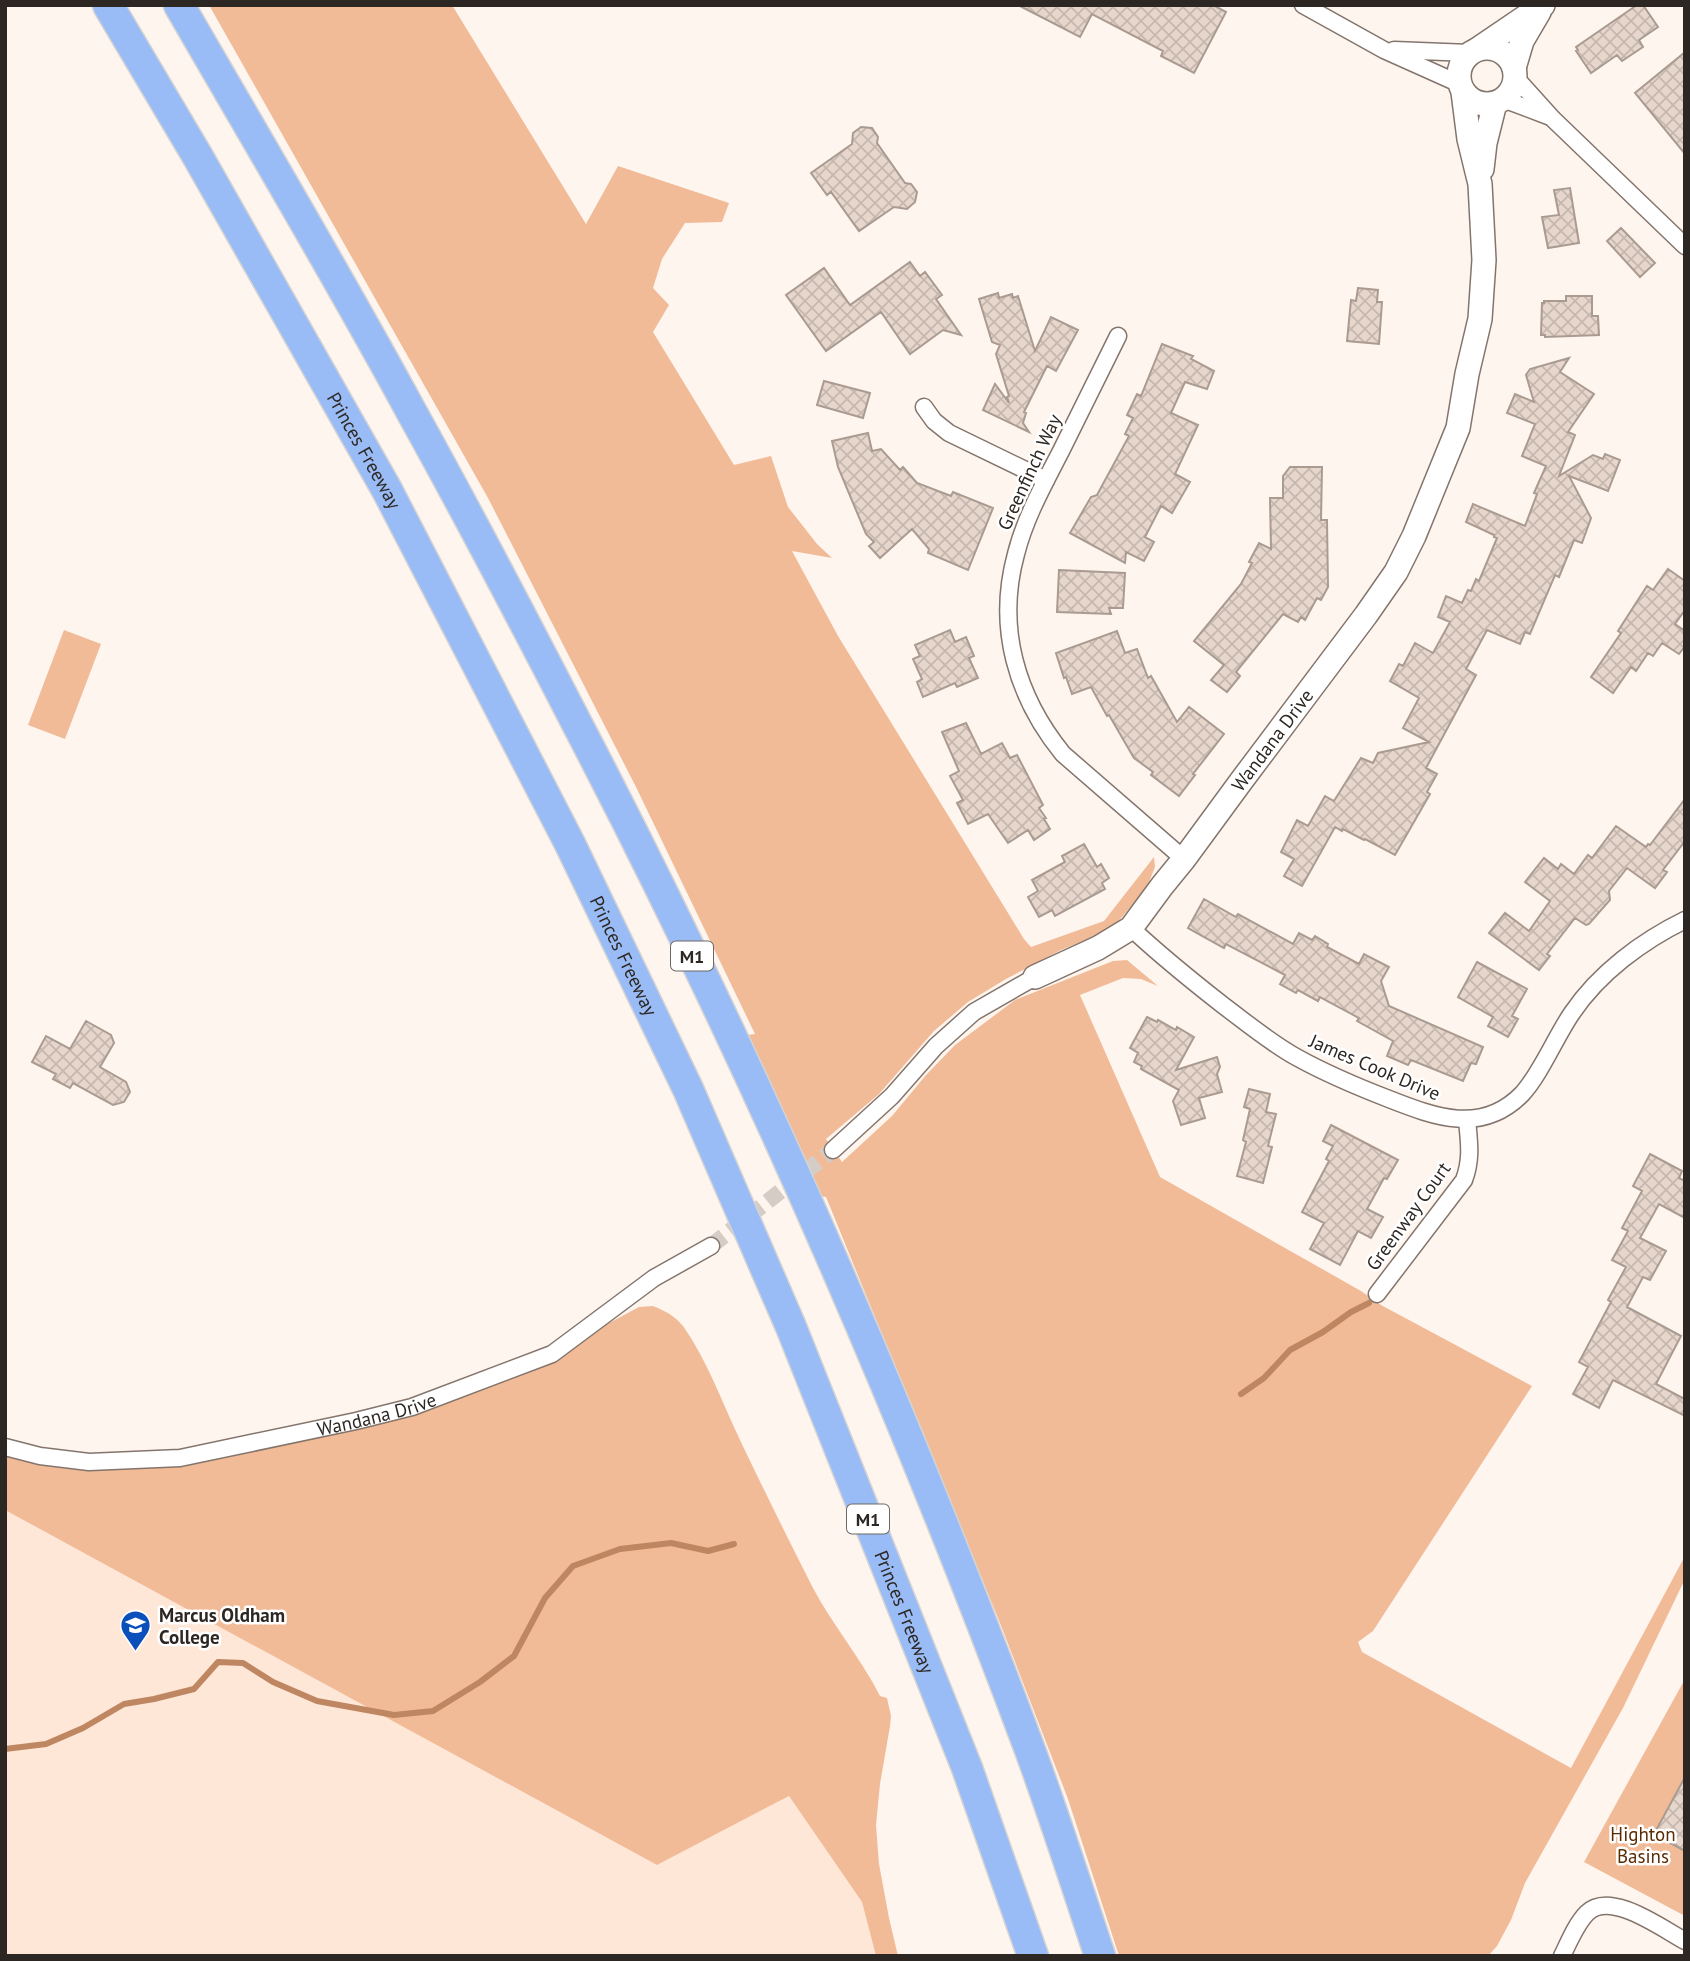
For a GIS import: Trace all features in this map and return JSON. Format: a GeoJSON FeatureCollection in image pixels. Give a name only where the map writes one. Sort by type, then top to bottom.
{"type":"FeatureCollection","features":[{"type":"Feature","properties":{"kind":"highway","name":"Princes Freeway"},"geometry":{"type":"LineString","coordinates":[[108,5],[387,490],[570,844],[682,1076],[791,1327],[957,1742],[1034,1956]]}},
{"type":"Feature","properties":{"kind":"highway","name":"M1"},"geometry":{"type":"LineString","coordinates":[[179,5],[410,407],[576,720],[755,1089],[849,1295],[927,1484],[1031,1754],[1100,1956]]}},
{"type":"Feature","properties":{"kind":"street"},"geometry":{"type":"LineString","coordinates":[[1303,5],[1384,50],[1462,88],[1478,103],[1486,105],[1499,101],[1514,85],[1522,41],[1543,6]]}},
{"type":"Feature","properties":{"kind":"street"},"geometry":{"type":"LineString","coordinates":[[1462,88],[1458,75],[1464,59],[1543,6]]}},
{"type":"Feature","properties":{"kind":"street"},"geometry":{"type":"LineString","coordinates":[[1384,50],[1474,51],[1487,48],[1504,53],[1515,72],[1553,118],[1685,246]]}},
{"type":"Feature","properties":{"kind":"street","name":"Wandana Drive"},"geometry":{"type":"LineString","coordinates":[[1462,88],[1469,139],[1480,184]]}},
{"type":"Feature","properties":{"kind":"street"},"geometry":{"type":"LineString","coordinates":[[1499,101],[1553,118]]}},
{"type":"Feature","properties":{"kind":"street","name":"Wandana Drive"},"geometry":{"type":"LineString","coordinates":[[833,1150],[892,1096],[936,1046],[974,1012],[1131,928],[1396,572],[1458,428],[1480,319],[1484,260],[1480,184],[1485,143],[1499,101]]}},
{"type":"Feature","properties":{"kind":"street","name":"Greenfinch Way"},"geometry":{"type":"LineString","coordinates":[[1118,336],[1046,480],[1016,553],[1010,582],[1009,639],[1033,709],[1051,740],[1063,754],[1184,859]]}},
{"type":"Feature","properties":{"kind":"street"},"geometry":{"type":"LineString","coordinates":[[924,407],[934,421],[949,433],[1046,480]]}},
{"type":"Feature","properties":{"kind":"street","name":"James Cook Drive"},"geometry":{"type":"LineString","coordinates":[[1131,928],[1187,977],[1272,1042],[1295,1056],[1325,1073],[1422,1112],[1467,1119],[1486,1117],[1502,1110],[1522,1094],[1572,1012],[1586,995],[1619,962],[1660,932],[1685,920]]}},
{"type":"Feature","properties":{"kind":"street","name":"Greenway Court"},"geometry":{"type":"LineString","coordinates":[[1377,1294],[1464,1180],[1471,1153],[1467,1119]]}},
{"type":"Feature","properties":{"kind":"street","name":"Wandana Drive"},"geometry":{"type":"LineString","coordinates":[[5,1447],[40,1456],[89,1462],[180,1458],[356,1421],[412,1406],[552,1354],[654,1278],[711,1246]]}},
{"type":"Feature","properties":{"kind":"street"},"geometry":{"type":"LineString","coordinates":[[1562,1956],[1587,1913],[1595,1907],[1607,1904],[1622,1907],[1685,1941]]}},
{"type":"Feature","properties":{"kind":"shaded area","name":"Marcus Oldham College"},"geometry":{"type":"Polygon","coordinates":[[[5,1510],[657,1865],[789,1796],[862,1902],[876,1956],[5,1956],[5,1510]]]}},
{"type":"Feature","properties":{"kind":"green space"},"geometry":{"type":"Polygon","coordinates":[[[209,5],[452,5],[586,224],[618,166],[729,203],[722,222],[685,223],[662,259],[653,288],[669,305],[653,332],[734,465],[771,456],[788,507],[817,544],[832,558],[792,551],[838,636],[1024,939],[1031,947],[1104,921],[1154,857],[1155,867],[1147,887],[1112,929],[1061,950],[1006,979],[968,1002],[934,1031],[879,1094],[826,1139],[842,1162],[892,1116],[955,1045],[1015,1000],[1113,961],[1127,960],[1158,986],[1141,979],[1123,978],[1080,995],[1160,1177],[1381,1305],[1532,1386],[1373,1631],[1358,1642],[1362,1652],[1571,1768],[1685,1556],[1685,1579],[1623,1708],[1525,1883],[1511,1920],[1497,1946],[1488,1956],[1119,1956],[1068,1799],[1000,1623],[826,1197],[819,1196],[747,1035],[755,1034],[636,787],[488,498],[209,5]]]}},
{"type":"Feature","properties":{"kind":"green space"},"geometry":{"type":"Polygon","coordinates":[[[64,630],[101,644],[65,739],[28,725],[64,630]]]}},
{"type":"Feature","properties":{"kind":"green space"},"geometry":{"type":"Polygon","coordinates":[[[653,1306],[676,1319],[692,1339],[813,1588],[880,1696],[887,1698],[891,1716],[876,1825],[879,1864],[898,1956],[876,1956],[862,1902],[789,1796],[657,1865],[5,1510],[5,1455],[62,1463],[316,1437],[596,1330],[639,1307],[653,1306]]]}},
{"type":"Feature","properties":{"kind":"green space","name":"Highton Basins"},"geometry":{"type":"Polygon","coordinates":[[[1685,1679],[1685,1916],[1584,1862],[1685,1679]]]}},
{"type":"Feature","properties":{"kind":"building"},"geometry":{"type":"Polygon","coordinates":[[[1018,5],[1213,5],[1226,12],[1194,73],[1161,56],[1163,51],[1092,14],[1080,37],[1018,5]]]}},
{"type":"Feature","properties":{"kind":"building"},"geometry":{"type":"Polygon","coordinates":[[[1637,5],[1643,5],[1658,27],[1639,40],[1643,47],[1622,61],[1617,55],[1591,73],[1576,47],[1637,5]]]}},
{"type":"Feature","properties":{"kind":"building"},"geometry":{"type":"Polygon","coordinates":[[[1685,52],[1685,154],[1635,93],[1685,52]]]}},
{"type":"Feature","properties":{"kind":"building"},"geometry":{"type":"Polygon","coordinates":[[[861,127],[872,128],[878,137],[877,143],[905,183],[911,184],[917,192],[915,202],[907,209],[894,207],[859,231],[831,192],[827,195],[811,173],[852,144],[853,133],[861,127]]]}},
{"type":"Feature","properties":{"kind":"building"},"geometry":{"type":"Polygon","coordinates":[[[1570,188],[1579,243],[1548,248],[1542,217],[1559,215],[1554,190],[1570,188]]]}},
{"type":"Feature","properties":{"kind":"building"},"geometry":{"type":"Polygon","coordinates":[[[1621,228],[1655,263],[1640,277],[1607,241],[1621,228]]]}},
{"type":"Feature","properties":{"kind":"building"},"geometry":{"type":"Polygon","coordinates":[[[910,262],[920,276],[925,272],[942,295],[936,299],[961,335],[943,330],[910,354],[881,312],[826,351],[786,295],[824,268],[850,305],[910,262]]]}},
{"type":"Feature","properties":{"kind":"building"},"geometry":{"type":"Polygon","coordinates":[[[1358,288],[1378,290],[1377,302],[1382,302],[1379,344],[1347,341],[1351,300],[1356,301],[1358,288]]]}},
{"type":"Feature","properties":{"kind":"building"},"geometry":{"type":"Polygon","coordinates":[[[998,293],[999,298],[1012,294],[1013,298],[1018,296],[1035,351],[1051,317],[1078,330],[1056,371],[1047,366],[1024,412],[1023,423],[1029,432],[983,410],[995,384],[1009,403],[996,354],[1000,345],[992,342],[979,299],[998,293]]]}},
{"type":"Feature","properties":{"kind":"building"},"geometry":{"type":"Polygon","coordinates":[[[1566,296],[1592,296],[1592,316],[1598,316],[1599,335],[1541,335],[1542,303],[1566,301],[1566,296]]]}},
{"type":"Feature","properties":{"kind":"building"},"geometry":{"type":"Polygon","coordinates":[[[1162,344],[1193,356],[1191,359],[1214,371],[1207,389],[1185,382],[1171,413],[1198,425],[1175,474],[1190,482],[1172,513],[1161,506],[1145,537],[1154,542],[1144,561],[1126,552],[1125,563],[1070,533],[1091,497],[1097,495],[1129,436],[1125,434],[1133,418],[1127,415],[1137,394],[1141,396],[1162,344]]]}},
{"type":"Feature","properties":{"kind":"building"},"geometry":{"type":"Polygon","coordinates":[[[1569,358],[1560,372],[1594,394],[1568,432],[1575,435],[1559,476],[1593,455],[1603,459],[1605,454],[1620,460],[1608,491],[1569,476],[1591,518],[1582,543],[1574,540],[1559,577],[1555,575],[1530,634],[1525,632],[1520,644],[1487,630],[1466,669],[1476,675],[1426,768],[1437,774],[1427,792],[1430,794],[1395,855],[1335,827],[1302,886],[1284,876],[1294,859],[1281,852],[1297,820],[1308,826],[1325,796],[1334,801],[1361,758],[1373,763],[1378,753],[1429,742],[1403,728],[1419,698],[1390,681],[1399,664],[1403,666],[1415,643],[1433,653],[1450,622],[1438,617],[1446,596],[1462,603],[1476,579],[1479,581],[1497,538],[1466,522],[1473,504],[1525,526],[1537,494],[1534,493],[1546,466],[1522,456],[1535,424],[1507,413],[1515,394],[1534,402],[1526,375],[1530,369],[1569,358]]]}},
{"type":"Feature","properties":{"kind":"building"},"geometry":{"type":"Polygon","coordinates":[[[824,381],[870,393],[863,418],[817,405],[824,381]]]}},
{"type":"Feature","properties":{"kind":"building"},"geometry":{"type":"Polygon","coordinates":[[[868,433],[872,451],[881,449],[900,470],[903,467],[917,483],[951,496],[953,492],[993,508],[968,570],[928,553],[929,549],[912,529],[880,558],[869,546],[874,542],[866,534],[838,467],[832,441],[868,433]]]}},
{"type":"Feature","properties":{"kind":"building"},"geometry":{"type":"Polygon","coordinates":[[[1290,467],[1322,467],[1321,520],[1327,520],[1328,587],[1321,600],[1317,598],[1305,620],[1301,617],[1298,622],[1283,614],[1236,672],[1240,676],[1227,692],[1211,680],[1224,665],[1194,641],[1241,584],[1259,543],[1271,549],[1270,498],[1283,498],[1283,476],[1290,467]]]}},
{"type":"Feature","properties":{"kind":"building"},"geometry":{"type":"Polygon","coordinates":[[[1668,569],[1685,581],[1685,610],[1675,624],[1685,631],[1685,646],[1679,654],[1662,643],[1653,656],[1648,653],[1636,671],[1631,667],[1613,693],[1591,677],[1621,633],[1618,631],[1647,586],[1653,590],[1668,569]]]}},
{"type":"Feature","properties":{"kind":"building"},"geometry":{"type":"Polygon","coordinates":[[[1059,570],[1125,573],[1123,608],[1109,608],[1111,614],[1057,612],[1059,570]]]}},
{"type":"Feature","properties":{"kind":"building"},"geometry":{"type":"Polygon","coordinates":[[[950,630],[955,642],[966,637],[974,656],[969,658],[978,678],[957,687],[955,683],[923,697],[917,682],[922,679],[913,659],[920,656],[915,645],[950,630]]]}},
{"type":"Feature","properties":{"kind":"building"},"geometry":{"type":"Polygon","coordinates":[[[1117,631],[1125,653],[1137,649],[1148,678],[1151,676],[1177,722],[1189,707],[1224,734],[1179,796],[1134,758],[1091,687],[1072,694],[1066,677],[1064,678],[1056,653],[1117,631]]]}},
{"type":"Feature","properties":{"kind":"building"},"geometry":{"type":"Polygon","coordinates":[[[966,723],[981,754],[1002,743],[1010,758],[1017,755],[1043,805],[1039,808],[1050,829],[1034,840],[1028,830],[1008,843],[988,814],[968,824],[957,803],[963,800],[950,776],[959,771],[942,732],[966,723]]]}},
{"type":"Feature","properties":{"kind":"building"},"geometry":{"type":"Polygon","coordinates":[[[1685,799],[1685,841],[1663,870],[1667,872],[1655,888],[1627,868],[1609,891],[1610,900],[1589,924],[1586,925],[1575,918],[1547,954],[1550,956],[1539,970],[1489,933],[1505,913],[1529,931],[1550,901],[1525,882],[1544,858],[1558,869],[1561,864],[1574,874],[1588,855],[1592,858],[1616,826],[1646,847],[1685,799]]]}},
{"type":"Feature","properties":{"kind":"building"},"geometry":{"type":"Polygon","coordinates":[[[1084,844],[1097,867],[1101,864],[1109,878],[1102,883],[1105,889],[1055,916],[1052,910],[1039,917],[1028,897],[1038,891],[1032,880],[1065,862],[1062,856],[1084,844]]]}},
{"type":"Feature","properties":{"kind":"building"},"geometry":{"type":"Polygon","coordinates":[[[1204,899],[1293,944],[1299,933],[1312,940],[1315,936],[1328,944],[1327,947],[1359,964],[1364,954],[1389,967],[1381,981],[1389,1006],[1483,1047],[1476,1064],[1471,1063],[1463,1081],[1411,1060],[1408,1065],[1387,1056],[1393,1041],[1357,1021],[1359,1018],[1320,997],[1318,1001],[1298,990],[1296,993],[1280,984],[1285,975],[1226,944],[1224,948],[1188,928],[1204,899]]]}},
{"type":"Feature","properties":{"kind":"building"},"geometry":{"type":"Polygon","coordinates":[[[1477,962],[1527,989],[1512,1016],[1518,1019],[1508,1037],[1488,1026],[1493,1017],[1458,997],[1477,962]]]}},
{"type":"Feature","properties":{"kind":"building"},"geometry":{"type":"Polygon","coordinates":[[[1147,1017],[1176,1030],[1177,1027],[1194,1037],[1176,1070],[1217,1057],[1220,1067],[1217,1074],[1222,1092],[1199,1098],[1205,1118],[1181,1125],[1173,1101],[1179,1090],[1141,1069],[1142,1066],[1134,1062],[1138,1053],[1130,1048],[1147,1017]]]}},
{"type":"Feature","properties":{"kind":"building"},"geometry":{"type":"Polygon","coordinates":[[[86,1021],[111,1035],[114,1043],[100,1067],[126,1082],[130,1092],[124,1102],[113,1105],[73,1083],[70,1088],[53,1079],[56,1074],[32,1062],[46,1036],[70,1049],[86,1021]]]}},
{"type":"Feature","properties":{"kind":"building"},"geometry":{"type":"Polygon","coordinates":[[[1249,1089],[1270,1094],[1266,1112],[1276,1114],[1268,1146],[1272,1147],[1263,1183],[1237,1176],[1246,1142],[1243,1140],[1250,1109],[1244,1107],[1249,1089]]]}},
{"type":"Feature","properties":{"kind":"building"},"geometry":{"type":"Polygon","coordinates":[[[1331,1125],[1398,1160],[1387,1179],[1384,1178],[1367,1209],[1383,1217],[1371,1238],[1358,1231],[1340,1265],[1310,1249],[1324,1223],[1302,1212],[1329,1161],[1326,1159],[1333,1146],[1323,1141],[1331,1125]]]}},
{"type":"Feature","properties":{"kind":"building"},"geometry":{"type":"Polygon","coordinates":[[[1650,1154],[1682,1171],[1679,1178],[1685,1181],[1685,1218],[1659,1204],[1640,1238],[1666,1251],[1650,1280],[1643,1277],[1627,1307],[1681,1336],[1656,1384],[1685,1399],[1685,1416],[1613,1380],[1599,1408],[1573,1394],[1588,1367],[1579,1362],[1626,1267],[1612,1260],[1628,1231],[1622,1228],[1642,1191],[1633,1186],[1650,1154]]]}},
{"type":"Feature","properties":{"kind":"building"},"geometry":{"type":"Polygon","coordinates":[[[1685,1777],[1685,1851],[1654,1834],[1685,1777]]]}},
{"type":"Feature","properties":{"kind":"waterway"},"geometry":{"type":"LineString","coordinates":[[1241,1394],[1264,1378],[1290,1350],[1369,1303]]}},
{"type":"Feature","properties":{"kind":"waterway"},"geometry":{"type":"LineString","coordinates":[[5,1749],[46,1744],[83,1728],[124,1704],[194,1689],[218,1662],[243,1663],[273,1682],[317,1701],[394,1715],[433,1711],[480,1682],[514,1656],[545,1598],[573,1566],[620,1549],[671,1543],[708,1551],[734,1544]]}},
{"type":"Feature","properties":{"kind":"tunnel"},"geometry":{"type":"LineString","coordinates":[[711,1246],[833,1150]]}},
{"type":"Feature","properties":{"kind":"place","name":"Marcus Oldham College"},"geometry":{"type":"Point","coordinates":[136,1653]}}]}
